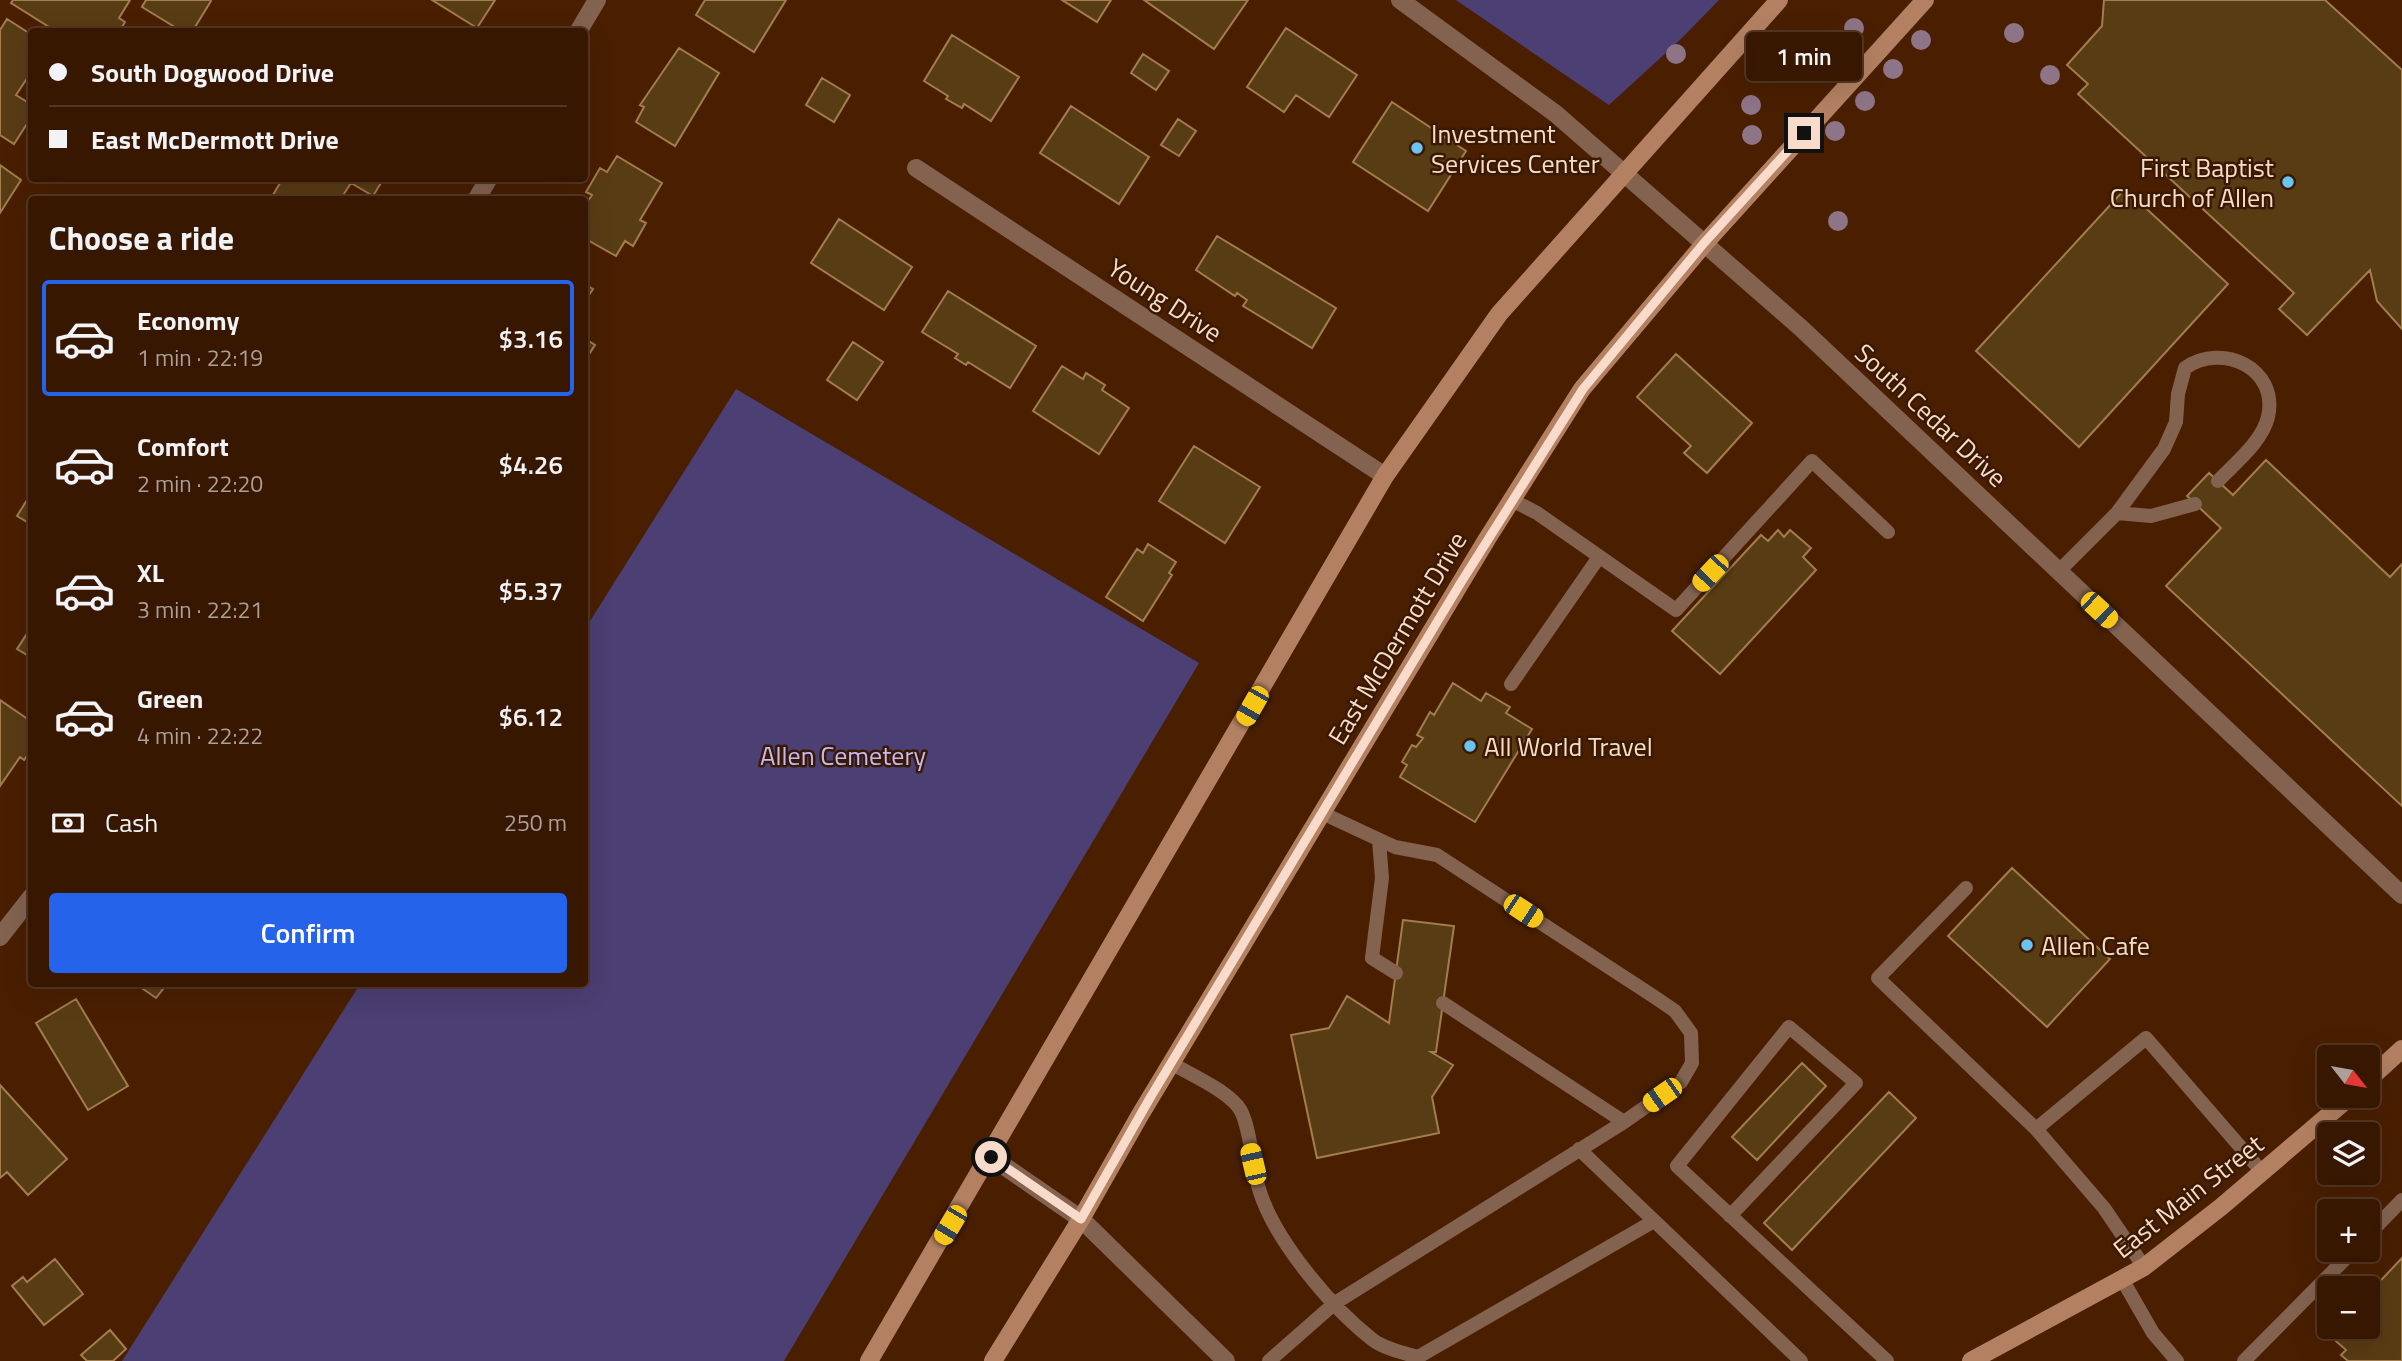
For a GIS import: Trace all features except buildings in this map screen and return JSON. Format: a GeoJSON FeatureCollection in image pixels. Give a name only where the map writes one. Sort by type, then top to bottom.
{"type":"FeatureCollection","features":[{"type":"Feature","properties":{"kind":"main road"},"geometry":{"type":"LineString","coordinates":[[869,1361],[991,1157],[1385,476],[1499,314],[1779,0]]}},
{"type":"Feature","properties":{"kind":"main road","name":"East McDermott Drive"},"geometry":{"type":"LineString","coordinates":[[993,1361],[1081,1219],[1171,1063],[1512,499],[1583,389],[1704,243],[1925,0]]}},
{"type":"Feature","properties":{"kind":"main road"},"geometry":{"type":"LineString","coordinates":[[2380,1069],[2402,1049]]}},
{"type":"Feature","properties":{"kind":"main road","name":"East Main Street"},"geometry":{"type":"LineString","coordinates":[[1971,1361],[2144,1267],[2263,1173],[2337,1108]]}},
{"type":"Feature","properties":{"kind":"street"},"geometry":{"type":"LineString","coordinates":[[580,28],[597,0]]}},
{"type":"Feature","properties":{"kind":"street","name":"South Cedar Drive"},"geometry":{"type":"LineString","coordinates":[[1400,0],[1556,114],[1801,328],[2402,895]]}},
{"type":"Feature","properties":{"kind":"street","name":"Young Drive"},"geometry":{"type":"LineString","coordinates":[[916,167],[1385,476]]}},
{"type":"Feature","properties":{"kind":"street"},"geometry":{"type":"LineString","coordinates":[[0,937],[28,901]]}},
{"type":"Feature","properties":{"kind":"street"},"geometry":{"type":"LineString","coordinates":[[991,1157],[1081,1219],[1226,1361]]}},
{"type":"Feature","properties":{"kind":"lane"},"geometry":{"type":"LineString","coordinates":[[2058,572],[2117,513],[2164,449],[2176,422],[2178,394],[2185,368],[2211,356],[2234,357],[2260,376],[2269,396],[2268,417],[2257,440],[2218,481]]}},
{"type":"Feature","properties":{"kind":"lane"},"geometry":{"type":"LineString","coordinates":[[1512,499],[1676,610],[1812,461],[1888,532]]}},
{"type":"Feature","properties":{"kind":"lane"},"geometry":{"type":"LineString","coordinates":[[2117,513],[2151,516],[2196,504]]}},
{"type":"Feature","properties":{"kind":"lane"},"geometry":{"type":"LineString","coordinates":[[1511,684],[1599,557]]}},
{"type":"Feature","properties":{"kind":"lane"},"geometry":{"type":"LineString","coordinates":[[1269,1361],[1335,1303],[1624,1122],[1681,1082],[1692,1063],[1691,1033],[1675,1011],[1437,855],[1395,847],[1322,813]]}},
{"type":"Feature","properties":{"kind":"lane"},"geometry":{"type":"LineString","coordinates":[[1379,840],[1382,878],[1372,958],[1396,974]]}},
{"type":"Feature","properties":{"kind":"lane"},"geometry":{"type":"LineString","coordinates":[[1966,888],[1878,978],[2036,1129],[2104,1208],[2144,1267]]}},
{"type":"Feature","properties":{"kind":"lane"},"geometry":{"type":"LineString","coordinates":[[1443,1003],[1624,1122]]}},
{"type":"Feature","properties":{"kind":"lane"},"geometry":{"type":"LineString","coordinates":[[1730,1216],[1856,1083],[1789,1027],[1677,1166],[1730,1216],[1887,1361]]}},
{"type":"Feature","properties":{"kind":"lane"},"geometry":{"type":"LineString","coordinates":[[2036,1129],[2146,1038],[2263,1173]]}},
{"type":"Feature","properties":{"kind":"lane"},"geometry":{"type":"LineString","coordinates":[[1171,1063],[1220,1091],[1241,1110],[1259,1191],[1273,1220],[1293,1251],[1335,1303],[1376,1342],[1418,1357],[1654,1221]]}},
{"type":"Feature","properties":{"kind":"lane"},"geometry":{"type":"LineString","coordinates":[[1579,1149],[1801,1361]]}},
{"type":"Feature","properties":{"kind":"lane"},"geometry":{"type":"LineString","coordinates":[[2380,1223],[2402,1200]]}},
{"type":"Feature","properties":{"kind":"lane"},"geometry":{"type":"LineString","coordinates":[[2244,1361],[2342,1262]]}},
{"type":"Feature","properties":{"kind":"lane"},"geometry":{"type":"LineString","coordinates":[[2122,1279],[2153,1333],[2177,1361]]}},
{"type":"Feature","properties":{"kind":"green space"},"geometry":{"type":"Polygon","coordinates":[[[1456,0],[1719,0],[1609,105],[1456,0]]]}},
{"type":"Feature","properties":{"kind":"green space","name":"Allen Cemetery"},"geometry":{"type":"Polygon","coordinates":[[[736,389],[1199,663],[784,1361],[122,1361],[358,987],[588,987],[588,624],[736,389]]]}},
{"type":"Feature","properties":{"kind":"place","name":"Investment Services Center"},"geometry":{"type":"Point","coordinates":[1417,148]}},
{"type":"Feature","properties":{"kind":"place","name":"First Baptist Church of Allen"},"geometry":{"type":"Point","coordinates":[2288,182]}},
{"type":"Feature","properties":{"kind":"place","name":"All World Travel"},"geometry":{"type":"Point","coordinates":[1470,746]}},
{"type":"Feature","properties":{"kind":"place","name":"Allen Cafe"},"geometry":{"type":"Point","coordinates":[2027,945]}},
{"type":"Feature","properties":{"kind":"route"},"geometry":{"type":"LineString","coordinates":[[991,1157],[1081,1219],[1150,1098],[1487,539],[1583,389],[1704,243],[1804,133]]}}]}
